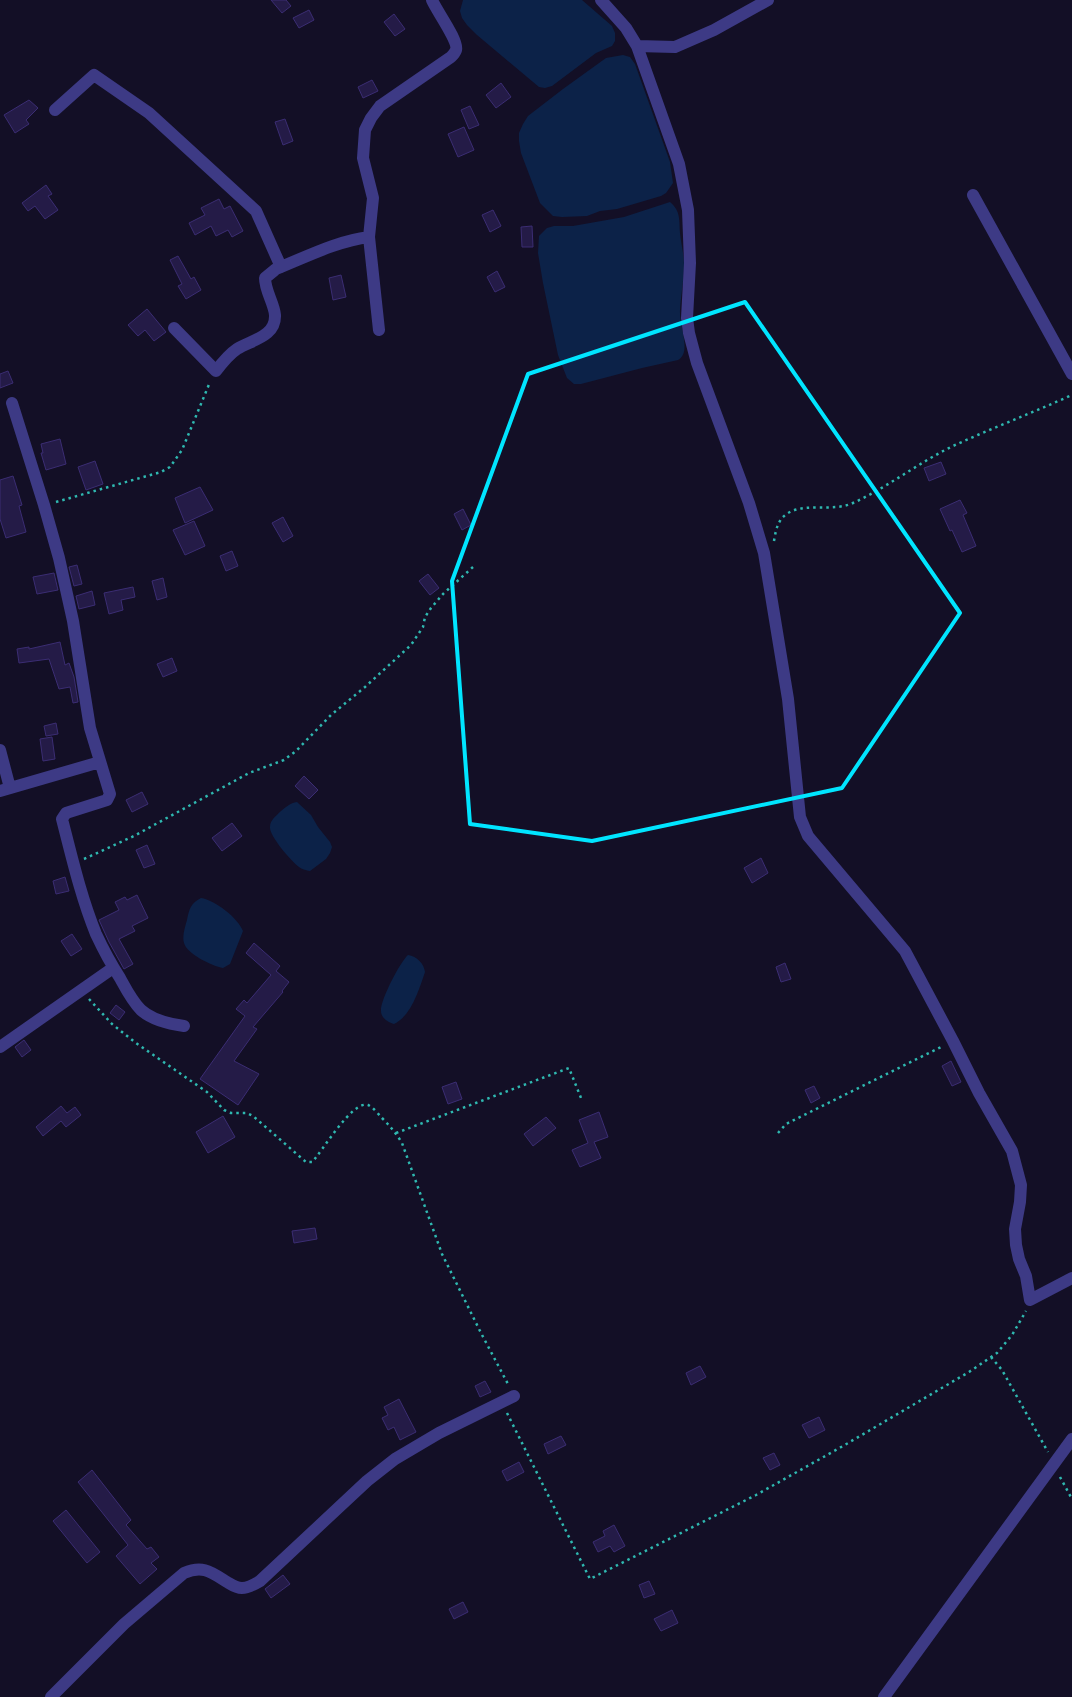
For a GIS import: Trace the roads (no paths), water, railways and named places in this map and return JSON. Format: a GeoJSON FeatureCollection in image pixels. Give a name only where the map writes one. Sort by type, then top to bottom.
{"type":"FeatureCollection","features":[{"type":"Feature","properties":{"kind":"street"},"geometry":{"type":"LineString","coordinates":[[379,330],[369,237],[373,208],[363,158],[365,130],[370,118],[380,106],[451,57],[456,50],[456,43],[432,0]]}},
{"type":"Feature","properties":{"kind":"street"},"geometry":{"type":"LineString","coordinates":[[600,0],[626,28],[638,46],[648,80],[679,164],[688,210],[690,264],[687,318],[692,348],[749,503],[764,553],[788,699],[798,800],[803,827],[814,844],[905,951],[1012,1152],[1021,1185],[1015,1230],[1016,1245],[1026,1276],[1030,1300],[1072,1278]]}},
{"type":"Feature","properties":{"kind":"street"},"geometry":{"type":"LineString","coordinates":[[638,46],[675,47],[714,30],[768,0]]}},
{"type":"Feature","properties":{"kind":"street"},"geometry":{"type":"LineString","coordinates":[[54,110],[94,75],[142,108],[256,211],[281,267]]}},
{"type":"Feature","properties":{"kind":"street"},"geometry":{"type":"LineString","coordinates":[[973,195],[1072,374]]}},
{"type":"Feature","properties":{"kind":"street"},"geometry":{"type":"LineString","coordinates":[[174,328],[216,371],[225,359],[237,349],[271,330],[275,314],[265,286],[265,278],[269,273],[342,243],[356,238],[369,237]]}},
{"type":"Feature","properties":{"kind":"street"},"geometry":{"type":"LineString","coordinates":[[12,403],[44,505],[58,558],[72,622],[90,728],[110,794],[107,800],[66,813],[62,819],[90,917],[97,935],[132,1000],[142,1011],[151,1017],[173,1025],[184,1026]]}},
{"type":"Feature","properties":{"kind":"street"},"geometry":{"type":"LineString","coordinates":[[0,750],[5,790],[100,762]]}},
{"type":"Feature","properties":{"kind":"street"},"geometry":{"type":"LineString","coordinates":[[0,1048],[114,968]]}},
{"type":"Feature","properties":{"kind":"street"},"geometry":{"type":"LineString","coordinates":[[51,1697],[124,1624],[184,1573],[201,1569],[209,1571],[236,1587],[244,1589],[255,1584],[367,1481],[395,1459],[439,1433],[514,1396]]}},
{"type":"Feature","properties":{"kind":"street"},"geometry":{"type":"LineString","coordinates":[[884,1697],[1072,1439]]}},
{"type":"Feature","properties":{"kind":"water"},"geometry":{"type":"Polygon","coordinates":[[[463,0],[582,0],[612,26],[615,33],[615,41],[612,46],[596,53],[552,86],[539,87],[467,25],[460,11],[463,0]]]}},
{"type":"Feature","properties":{"kind":"water"},"geometry":{"type":"Polygon","coordinates":[[[623,55],[630,57],[635,64],[670,162],[673,183],[666,193],[661,196],[617,209],[600,211],[587,216],[553,216],[540,203],[521,153],[519,133],[528,116],[563,89],[606,58],[623,55]]]}},
{"type":"Feature","properties":{"kind":"water"},"geometry":{"type":"Polygon","coordinates":[[[670,202],[674,205],[679,216],[684,260],[680,310],[685,345],[682,356],[678,360],[581,384],[574,384],[567,378],[558,355],[538,253],[539,236],[547,228],[554,226],[573,226],[624,217],[670,202]]]}},
{"type":"Feature","properties":{"kind":"water"},"geometry":{"type":"Polygon","coordinates":[[[297,802],[311,815],[332,847],[326,859],[310,871],[300,868],[291,860],[273,836],[270,827],[271,822],[281,811],[288,805],[297,802]]]}},
{"type":"Feature","properties":{"kind":"water"},"geometry":{"type":"Polygon","coordinates":[[[201,898],[213,902],[225,910],[243,931],[230,964],[223,968],[195,955],[184,943],[183,937],[190,910],[193,904],[201,898]]]}},
{"type":"Feature","properties":{"kind":"water"},"geometry":{"type":"Polygon","coordinates":[[[408,955],[420,961],[425,972],[410,1009],[394,1024],[384,1018],[381,1013],[382,1006],[391,982],[408,955]]]}}]}
